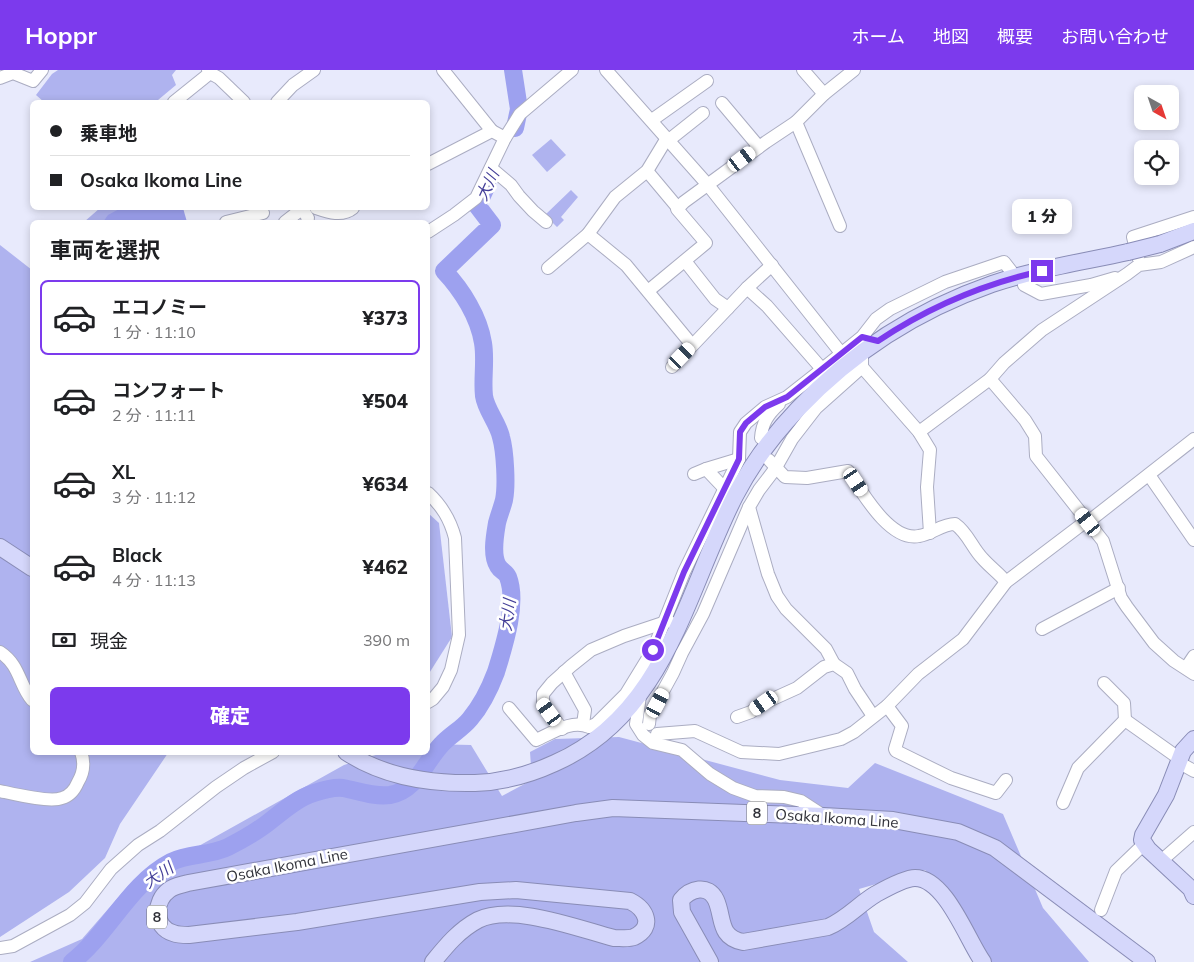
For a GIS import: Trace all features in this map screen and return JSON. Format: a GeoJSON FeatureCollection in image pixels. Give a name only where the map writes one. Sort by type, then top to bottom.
{"type":"FeatureCollection","features":[{"type":"Feature","properties":{"kind":"main road"},"geometry":{"type":"LineString","coordinates":[[352,755],[384,770],[417,779],[448,783],[490,782],[511,779],[532,774],[565,759],[589,744],[612,726],[640,696],[666,653],[717,533],[736,494],[777,433],[798,409],[828,380],[866,349],[904,323],[930,310],[994,284],[1160,244],[1194,231]]}},
{"type":"Feature","properties":{"kind":"main road"},"geometry":{"type":"LineString","coordinates":[[0,548],[30,567]]}},
{"type":"Feature","properties":{"kind":"main road"},"geometry":{"type":"LineString","coordinates":[[1194,739],[1183,751],[1166,795],[1142,840],[1191,889],[1194,896]]}},
{"type":"Feature","properties":{"kind":"main road","name":"Osaka Ikoma Line"},"geometry":{"type":"LineString","coordinates":[[433,962],[451,940],[480,919],[525,914],[614,938],[626,938],[634,937],[643,931],[646,923],[646,914],[639,905],[630,901],[516,890],[480,892],[297,922],[189,935],[173,933],[163,928],[157,917],[157,908],[162,897],[170,889],[188,883],[576,812],[613,808],[824,816],[893,820],[924,825],[958,832],[994,848],[1147,962]]}},
{"type":"Feature","properties":{"kind":"main road"},"geometry":{"type":"LineString","coordinates":[[710,962],[682,912],[681,900],[686,893],[694,889],[705,890],[712,895],[716,900],[727,934],[733,940],[743,942],[828,926],[839,922],[874,895],[914,878],[932,886],[952,907],[983,962]]}},
{"type":"Feature","properties":{"kind":"street"},"geometry":{"type":"LineString","coordinates":[[0,78],[13,73],[33,81],[42,70]]}},
{"type":"Feature","properties":{"kind":"street"},"geometry":{"type":"LineString","coordinates":[[279,100],[293,85],[314,70]]}},
{"type":"Feature","properties":{"kind":"street"},"geometry":{"type":"LineString","coordinates":[[443,70],[492,131],[506,138]]}},
{"type":"Feature","properties":{"kind":"street"},"geometry":{"type":"LineString","coordinates":[[430,231],[476,198],[520,114],[572,70]]}},
{"type":"Feature","properties":{"kind":"street"},"geometry":{"type":"LineString","coordinates":[[606,70],[708,185],[841,353]]}},
{"type":"Feature","properties":{"kind":"street"},"geometry":{"type":"LineString","coordinates":[[804,70],[824,94]]}},
{"type":"Feature","properties":{"kind":"street"},"geometry":{"type":"LineString","coordinates":[[176,100],[209,72],[219,78],[242,100]]}},
{"type":"Feature","properties":{"kind":"street"},"geometry":{"type":"LineString","coordinates":[[678,208],[759,146],[796,122],[848,72]]}},
{"type":"Feature","properties":{"kind":"street"},"geometry":{"type":"LineString","coordinates":[[652,120],[707,81]]}},
{"type":"Feature","properties":{"kind":"street"},"geometry":{"type":"LineString","coordinates":[[722,103],[759,146]]}},
{"type":"Feature","properties":{"kind":"street"},"geometry":{"type":"LineString","coordinates":[[548,268],[588,234],[615,197],[647,171],[668,139],[703,113]]}},
{"type":"Feature","properties":{"kind":"street"},"geometry":{"type":"LineString","coordinates":[[796,122],[840,226]]}},
{"type":"Feature","properties":{"kind":"street"},"geometry":{"type":"LineString","coordinates":[[430,163],[492,131]]}},
{"type":"Feature","properties":{"kind":"street"},"geometry":{"type":"LineString","coordinates":[[491,168],[511,185],[533,211],[546,222]]}},
{"type":"Feature","properties":{"kind":"street"},"geometry":{"type":"LineString","coordinates":[[647,171],[706,243],[648,291]]}},
{"type":"Feature","properties":{"kind":"street"},"geometry":{"type":"LineString","coordinates":[[288,220],[300,210]]}},
{"type":"Feature","properties":{"kind":"street"},"geometry":{"type":"LineString","coordinates":[[323,210],[337,214],[350,210]]}},
{"type":"Feature","properties":{"kind":"street"},"geometry":{"type":"LineString","coordinates":[[236,220],[265,214]]}},
{"type":"Feature","properties":{"kind":"street"},"geometry":{"type":"LineString","coordinates":[[1139,264],[1133,237],[1194,217]]}},
{"type":"Feature","properties":{"kind":"street"},"geometry":{"type":"LineString","coordinates":[[588,234],[626,265],[692,346]]}},
{"type":"Feature","properties":{"kind":"street"},"geometry":{"type":"LineString","coordinates":[[919,432],[990,379],[1004,363],[1042,330],[1128,274],[1139,264],[1161,262],[1194,247]]}},
{"type":"Feature","properties":{"kind":"street"},"geometry":{"type":"LineString","coordinates":[[685,261],[715,299],[728,308]]}},
{"type":"Feature","properties":{"kind":"street"},"geometry":{"type":"LineString","coordinates":[[1011,271],[1004,262],[945,282],[890,308],[876,319],[866,349],[772,464],[693,622],[672,675],[650,715],[653,729],[695,731],[741,752],[779,754],[841,739],[854,732],[887,706],[918,674],[963,639],[1006,582],[1088,522],[1194,440]]}},
{"type":"Feature","properties":{"kind":"street"},"geometry":{"type":"LineString","coordinates":[[672,367],[772,264]]}},
{"type":"Feature","properties":{"kind":"street"},"geometry":{"type":"LineString","coordinates":[[1024,285],[1041,294],[1091,285],[1128,274]]}},
{"type":"Feature","properties":{"kind":"street"},"geometry":{"type":"LineString","coordinates":[[747,288],[767,306],[822,369]]}},
{"type":"Feature","properties":{"kind":"street"},"geometry":{"type":"LineString","coordinates":[[761,438],[762,426],[769,413],[787,397],[841,353],[866,349]]}},
{"type":"Feature","properties":{"kind":"street"},"geometry":{"type":"LineString","coordinates":[[866,349],[930,450],[927,487],[930,533]]}},
{"type":"Feature","properties":{"kind":"street"},"geometry":{"type":"LineString","coordinates":[[990,379],[1025,420],[1035,436],[1036,456],[1103,541],[1121,598],[1127,607],[1154,643],[1174,661],[1190,671],[1194,656]]}},
{"type":"Feature","properties":{"kind":"street"},"geometry":{"type":"LineString","coordinates":[[509,708],[536,740],[575,724],[589,726],[596,724],[626,694],[669,621],[684,572],[739,459],[740,432],[746,423],[765,407],[787,397]]}},
{"type":"Feature","properties":{"kind":"street"},"geometry":{"type":"LineString","coordinates":[[694,474],[739,459]]}},
{"type":"Feature","properties":{"kind":"street"},"geometry":{"type":"LineString","coordinates":[[772,464],[785,477],[807,478],[848,471],[871,505],[888,524],[902,534],[912,537],[930,533],[948,524],[955,524],[967,536],[982,559],[1000,574],[1006,582]]}},
{"type":"Feature","properties":{"kind":"street"},"geometry":{"type":"LineString","coordinates":[[706,469],[725,489]]}},
{"type":"Feature","properties":{"kind":"street"},"geometry":{"type":"LineString","coordinates":[[1149,475],[1194,540]]}},
{"type":"Feature","properties":{"kind":"street"},"geometry":{"type":"LineString","coordinates":[[430,495],[444,510],[455,538],[459,634],[451,670],[442,687],[430,701]]}},
{"type":"Feature","properties":{"kind":"street"},"geometry":{"type":"LineString","coordinates":[[750,507],[768,574],[777,596],[786,609],[826,649],[834,664],[847,673],[873,716]]}},
{"type":"Feature","properties":{"kind":"street"},"geometry":{"type":"LineString","coordinates":[[1042,629],[1119,588]]}},
{"type":"Feature","properties":{"kind":"street"},"geometry":{"type":"LineString","coordinates":[[562,729],[543,704],[543,694],[564,672],[591,650],[624,636],[669,621]]}},
{"type":"Feature","properties":{"kind":"street"},"geometry":{"type":"LineString","coordinates":[[0,652],[6,656],[19,673],[30,697]]}},
{"type":"Feature","properties":{"kind":"street"},"geometry":{"type":"LineString","coordinates":[[738,717],[797,688],[824,667],[834,664]]}},
{"type":"Feature","properties":{"kind":"street"},"geometry":{"type":"LineString","coordinates":[[564,672],[585,710],[583,724]]}},
{"type":"Feature","properties":{"kind":"street"},"geometry":{"type":"LineString","coordinates":[[1063,803],[1078,768],[1125,720],[1124,703],[1104,683]]}},
{"type":"Feature","properties":{"kind":"street"},"geometry":{"type":"LineString","coordinates":[[640,696],[636,724],[643,735],[653,743],[682,750],[710,774],[733,788],[755,796],[784,797],[801,801],[824,816]]}},
{"type":"Feature","properties":{"kind":"street"},"geometry":{"type":"LineString","coordinates":[[887,706],[902,726],[896,751],[950,778],[996,793],[1006,780]]}},
{"type":"Feature","properties":{"kind":"street"},"geometry":{"type":"LineString","coordinates":[[1125,720],[1194,771]]}},
{"type":"Feature","properties":{"kind":"street"},"geometry":{"type":"LineString","coordinates":[[0,791],[56,800],[63,798],[74,790],[82,775],[84,760],[82,755]]}},
{"type":"Feature","properties":{"kind":"street"},"geometry":{"type":"LineString","coordinates":[[0,948],[13,946],[70,915],[85,903],[111,869],[138,845],[160,831],[237,772],[268,755]]}},
{"type":"Feature","properties":{"kind":"street"},"geometry":{"type":"LineString","coordinates":[[1161,861],[1194,832]]}},
{"type":"Feature","properties":{"kind":"street"},"geometry":{"type":"LineString","coordinates":[[1100,910],[1116,872],[1144,844]]}},
{"type":"Feature","properties":{"kind":"shaded area"},"geometry":{"type":"Polygon","coordinates":[[[58,70],[176,70],[172,75],[176,85],[158,100],[42,100],[36,95],[52,74],[58,70]]]}},
{"type":"Feature","properties":{"kind":"shaded area"},"geometry":{"type":"Polygon","coordinates":[[[551,139],[566,155],[547,172],[532,155],[551,139]]]}},
{"type":"Feature","properties":{"kind":"shaded area"},"geometry":{"type":"Polygon","coordinates":[[[571,190],[578,197],[561,217],[564,220],[557,227],[545,215],[571,190]]]}},
{"type":"Feature","properties":{"kind":"shaded area"},"geometry":{"type":"Polygon","coordinates":[[[98,210],[122,210],[112,220],[86,220],[98,210]]]}},
{"type":"Feature","properties":{"kind":"shaded area"},"geometry":{"type":"Polygon","coordinates":[[[117,210],[184,210],[186,220],[104,220],[108,215],[117,210]]]}},
{"type":"Feature","properties":{"kind":"shaded area"},"geometry":{"type":"Polygon","coordinates":[[[0,245],[30,268],[30,755],[167,755],[120,824],[105,858],[69,892],[0,937],[0,245]]]}},
{"type":"Feature","properties":{"kind":"shaded area"},"geometry":{"type":"Polygon","coordinates":[[[430,515],[439,523],[452,637],[430,672],[430,515]]]}},
{"type":"Feature","properties":{"kind":"shaded area"},"geometry":{"type":"Polygon","coordinates":[[[619,737],[780,780],[848,788],[875,763],[1003,814],[1043,908],[1089,962],[991,962],[965,914],[925,870],[859,889],[874,932],[908,962],[30,962],[82,939],[129,885],[344,765],[376,755],[430,755],[430,744],[471,745],[502,796],[532,780],[530,752],[555,739],[619,737]]]}},
{"type":"Feature","properties":{"kind":"waterway","name":"大川"},"geometry":{"type":"LineString","coordinates":[[513,70],[519,109],[515,128]]}},
{"type":"Feature","properties":{"kind":"waterway","name":"大川"},"geometry":{"type":"LineString","coordinates":[[72,962],[97,937],[143,883],[156,871],[171,862],[228,847],[261,828],[294,803],[317,792],[332,788],[343,788],[372,794],[390,795],[407,788],[441,745],[470,719],[485,697],[499,662],[511,612],[511,587],[508,577],[498,566],[494,551],[497,523],[505,494],[504,459],[499,432],[484,396],[484,349],[478,323],[469,304],[444,271],[492,225],[476,204],[487,185]]}},
{"type":"Feature","properties":{"kind":"route"},"geometry":{"type":"LineString","coordinates":[[653,650],[684,572],[739,459],[740,432],[746,423],[765,407],[787,397],[862,337],[878,341],[904,323],[961,296],[994,284],[1042,271]]}}]}
